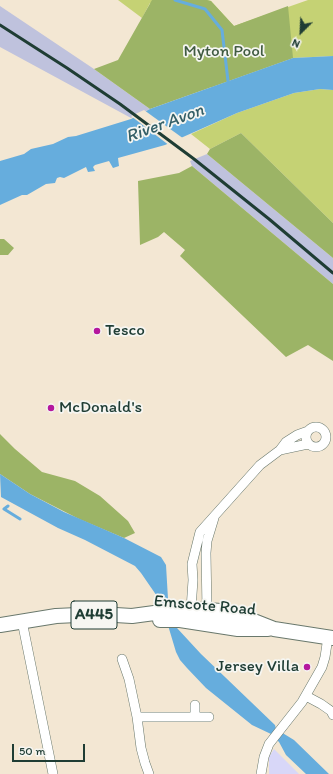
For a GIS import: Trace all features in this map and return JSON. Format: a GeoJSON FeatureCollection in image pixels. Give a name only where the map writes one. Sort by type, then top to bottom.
{"type":"FeatureCollection","features":[{"type":"Feature","properties":{"kind":"main road","name":"Emscote Road"},"geometry":{"type":"LineString","coordinates":[[176,617],[199,611],[221,611],[241,616],[274,629]]}},
{"type":"Feature","properties":{"kind":"main road","name":"Emscote Road"},"geometry":{"type":"LineString","coordinates":[[0,625],[63,616],[99,614],[176,617],[238,629],[274,629],[331,638]]}},
{"type":"Feature","properties":{"kind":"street"},"geometry":{"type":"LineString","coordinates":[[199,611],[193,580],[192,558],[200,532],[260,466],[280,450],[286,442],[313,427],[319,427],[325,431],[325,443],[320,447],[313,447],[308,444],[306,438],[308,431]]}},
{"type":"Feature","properties":{"kind":"street"},"geometry":{"type":"LineString","coordinates":[[280,450],[308,444]]}},
{"type":"Feature","properties":{"kind":"street"},"geometry":{"type":"LineString","coordinates":[[199,611],[207,541],[214,517]]}},
{"type":"Feature","properties":{"kind":"street"},"geometry":{"type":"LineString","coordinates":[[199,611],[254,630]]}},
{"type":"Feature","properties":{"kind":"street"},"geometry":{"type":"LineString","coordinates":[[22,621],[53,774]]}},
{"type":"Feature","properties":{"kind":"street"},"geometry":{"type":"LineString","coordinates":[[261,774],[264,757],[268,747],[306,696],[323,664],[331,638]]}},
{"type":"Feature","properties":{"kind":"street"},"geometry":{"type":"LineString","coordinates":[[122,659],[129,679],[137,717],[141,748],[149,774]]}},
{"type":"Feature","properties":{"kind":"street"},"geometry":{"type":"LineString","coordinates":[[306,696],[331,711],[333,715]]}},
{"type":"Feature","properties":{"kind":"street"},"geometry":{"type":"LineString","coordinates":[[195,705],[195,717]]}},
{"type":"Feature","properties":{"kind":"street"},"geometry":{"type":"LineString","coordinates":[[137,717],[209,717]]}},
{"type":"Feature","properties":{"kind":"shaded area"},"geometry":{"type":"Polygon","coordinates":[[[0,6],[94,69],[150,109],[131,118],[0,47],[0,6]]]}},
{"type":"Feature","properties":{"kind":"shaded area"},"geometry":{"type":"Polygon","coordinates":[[[207,154],[333,258],[333,284],[192,166],[190,161],[207,154]]]}},
{"type":"Feature","properties":{"kind":"shaded area"},"geometry":{"type":"Polygon","coordinates":[[[274,749],[299,774],[269,774],[269,757],[274,749]]]}},
{"type":"Feature","properties":{"kind":"green space","name":"Myton Pool"},"geometry":{"type":"Polygon","coordinates":[[[118,0],[207,0],[211,1],[234,26],[308,0],[333,0],[333,56],[293,58],[212,87],[150,3],[142,18],[118,0]]]}},
{"type":"Feature","properties":{"kind":"green space"},"geometry":{"type":"Polygon","coordinates":[[[152,0],[211,1],[234,26],[288,6],[293,58],[150,109],[94,69],[118,60],[152,0]]]}},
{"type":"Feature","properties":{"kind":"green space"},"geometry":{"type":"Polygon","coordinates":[[[320,89],[333,90],[333,223],[241,133],[210,149],[191,134],[237,113],[294,93],[320,89]]]}},
{"type":"Feature","properties":{"kind":"green space"},"geometry":{"type":"Polygon","coordinates":[[[241,133],[333,223],[333,258],[207,154],[210,149],[241,133]]]}},
{"type":"Feature","properties":{"kind":"green space"},"geometry":{"type":"Polygon","coordinates":[[[192,166],[333,284],[333,361],[308,345],[286,357],[180,256],[185,250],[164,232],[158,237],[140,245],[138,181],[179,173],[192,166]]]}},
{"type":"Feature","properties":{"kind":"green space"},"geometry":{"type":"Polygon","coordinates":[[[0,239],[4,239],[14,248],[8,255],[0,255],[0,239]]]}},
{"type":"Feature","properties":{"kind":"green space"},"geometry":{"type":"Polygon","coordinates":[[[0,434],[42,472],[75,481],[100,496],[128,521],[135,533],[124,538],[79,519],[30,494],[0,474],[0,434]]]}},
{"type":"Feature","properties":{"kind":"water","name":"River Avon"},"geometry":{"type":"Polygon","coordinates":[[[333,56],[333,90],[320,89],[294,93],[237,113],[165,145],[118,158],[119,166],[113,168],[109,161],[95,165],[93,167],[95,171],[88,172],[86,167],[64,178],[57,178],[55,183],[46,184],[27,195],[22,195],[0,205],[0,161],[24,154],[31,149],[53,144],[68,137],[76,136],[131,119],[150,109],[293,58],[333,56]]]}},
{"type":"Feature","properties":{"kind":"water"},"geometry":{"type":"Polygon","coordinates":[[[0,474],[30,494],[64,512],[124,538],[161,557],[166,565],[168,599],[173,622],[177,628],[201,654],[275,725],[276,729],[294,740],[329,774],[306,774],[286,755],[279,742],[271,734],[252,725],[206,688],[187,668],[180,660],[176,652],[161,602],[135,566],[58,528],[1,497],[0,474]]]}},
{"type":"Feature","properties":{"kind":"pier"},"geometry":{"type":"Polygon","coordinates":[[[144,110],[184,139],[170,146],[131,116],[144,110]]]}},
{"type":"Feature","properties":{"kind":"waterway"},"geometry":{"type":"LineString","coordinates":[[175,0],[205,9],[222,30],[228,81]]}},
{"type":"Feature","properties":{"kind":"waterway"},"geometry":{"type":"LineString","coordinates":[[8,506],[4,509],[20,519]]}},
{"type":"Feature","properties":{"kind":"railway"},"geometry":{"type":"LineString","coordinates":[[0,25],[120,104],[194,159],[333,273]]}},
{"type":"Feature","properties":{"kind":"place","name":"Tesco"},"geometry":{"type":"Point","coordinates":[97,331]}},
{"type":"Feature","properties":{"kind":"place","name":"McDonald's"},"geometry":{"type":"Point","coordinates":[51,408]}},
{"type":"Feature","properties":{"kind":"place","name":"Jersey Villa"},"geometry":{"type":"Point","coordinates":[307,667]}}]}
